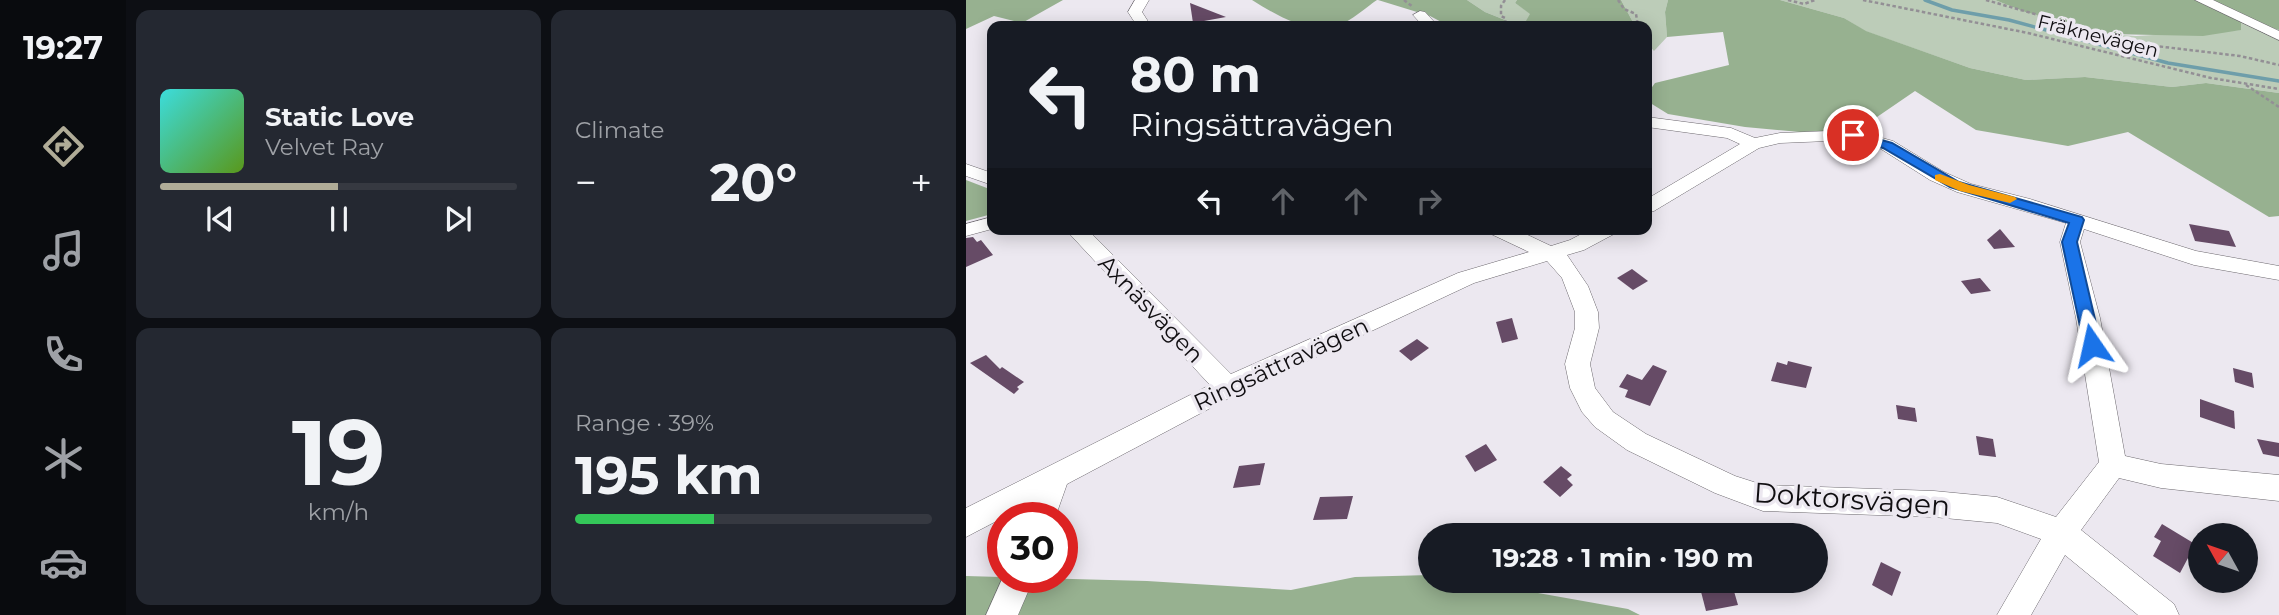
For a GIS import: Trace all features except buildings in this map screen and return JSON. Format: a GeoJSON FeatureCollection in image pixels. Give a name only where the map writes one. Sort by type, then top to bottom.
{"type":"FeatureCollection","features":[{"type":"Feature","properties":{"kind":"street"},"geometry":{"type":"LineString","coordinates":[[1141,21],[1135,12],[1142,0]]}},
{"type":"Feature","properties":{"kind":"street"},"geometry":{"type":"LineString","coordinates":[[2202,0],[2279,36]]}},
{"type":"Feature","properties":{"kind":"street"},"geometry":{"type":"LineString","coordinates":[[1420,15],[1426,21]]}},
{"type":"Feature","properties":{"kind":"street"},"geometry":{"type":"LineString","coordinates":[[1652,123],[1731,133],[1753,144]]}},
{"type":"Feature","properties":{"kind":"street"},"geometry":{"type":"LineString","coordinates":[[1652,204],[1753,144],[1804,136],[1860,136],[1887,145],[1955,184],[2194,258],[2279,273]]}},
{"type":"Feature","properties":{"kind":"street"},"geometry":{"type":"LineString","coordinates":[[966,170],[987,177]]}},
{"type":"Feature","properties":{"kind":"street"},"geometry":{"type":"LineString","coordinates":[[2013,615],[2061,533],[2113,465],[2088,318],[2070,242],[2077,220]]}},
{"type":"Feature","properties":{"kind":"street"},"geometry":{"type":"LineString","coordinates":[[966,230],[987,224]]}},
{"type":"Feature","properties":{"kind":"street","name":"Axnäsvägen"},"geometry":{"type":"LineString","coordinates":[[1081,235],[1228,387]]}},
{"type":"Feature","properties":{"kind":"street","name":"Doktorsvägen"},"geometry":{"type":"LineString","coordinates":[[1508,235],[1563,261],[1587,313],[1577,366],[1581,385],[1591,404],[1631,441],[1737,490],[1763,498],[1968,507],[2026,517],[2061,533],[2163,615]]}},
{"type":"Feature","properties":{"kind":"street","name":"Ringsättravägen"},"geometry":{"type":"LineString","coordinates":[[966,523],[1228,387],[1466,278],[1577,245],[1596,235]]}},
{"type":"Feature","properties":{"kind":"street"},"geometry":{"type":"LineString","coordinates":[[2113,465],[2161,476],[2279,488]]}},
{"type":"Feature","properties":{"kind":"street"},"geometry":{"type":"LineString","coordinates":[[1046,502],[1057,474]]}},
{"type":"Feature","properties":{"kind":"street"},"geometry":{"type":"LineString","coordinates":[[1002,615],[1012,593]]}},
{"type":"Feature","properties":{"kind":"path"},"geometry":{"type":"LineString","coordinates":[[1505,0],[1501,6],[1501,16],[1505,21]]}},
{"type":"Feature","properties":{"kind":"path"},"geometry":{"type":"LineString","coordinates":[[1619,0],[1624,9],[1636,14],[1637,21]]}},
{"type":"Feature","properties":{"kind":"path"},"geometry":{"type":"LineString","coordinates":[[1788,0],[1804,4],[1815,0]]}},
{"type":"Feature","properties":{"kind":"path","name":"Fräknevägen"},"geometry":{"type":"LineString","coordinates":[[1863,0],[2028,33],[2244,84],[2279,89]]}},
{"type":"Feature","properties":{"kind":"path"},"geometry":{"type":"LineString","coordinates":[[1986,0],[2138,44],[2240,56],[2279,65]]}},
{"type":"Feature","properties":{"kind":"path"},"geometry":{"type":"LineString","coordinates":[[2244,84],[2279,107]]}},
{"type":"Feature","properties":{"kind":"green space"},"geometry":{"type":"Polygon","coordinates":[[[966,0],[1063,0],[1026,21],[994,16],[966,29],[966,0]]]}},
{"type":"Feature","properties":{"kind":"green space"},"geometry":{"type":"Polygon","coordinates":[[[1252,0],[1377,0],[1347,21],[1291,21],[1252,0]]]}},
{"type":"Feature","properties":{"kind":"green space"},"geometry":{"type":"Polygon","coordinates":[[[1378,0],[1467,0],[1485,12],[1508,21],[1440,21],[1378,0]]]}},
{"type":"Feature","properties":{"kind":"green space"},"geometry":{"type":"Polygon","coordinates":[[[1467,0],[1517,0],[1515,3],[1531,14],[1526,21],[1508,21],[1485,12],[1467,0]]]}},
{"type":"Feature","properties":{"kind":"green space"},"geometry":{"type":"Polygon","coordinates":[[[1517,0],[1621,0],[1632,21],[1526,21],[1530,14],[1515,3],[1517,0]]]}},
{"type":"Feature","properties":{"kind":"green space"},"geometry":{"type":"Polygon","coordinates":[[[1621,0],[1668,0],[1665,12],[1667,37],[1654,51],[1652,21],[1632,21],[1621,0]]]}},
{"type":"Feature","properties":{"kind":"green space"},"geometry":{"type":"Polygon","coordinates":[[[1668,0],[1780,0],[1844,18],[1866,31],[1970,68],[2026,80],[2085,77],[2172,87],[2206,83],[2279,93],[2279,216],[2269,217],[2128,132],[2068,146],[1976,130],[1915,91],[1858,130],[1800,132],[1745,127],[1668,114],[1652,104],[1652,87],[1655,83],[1729,65],[1723,32],[1667,37],[1665,12],[1668,0]]]}},
{"type":"Feature","properties":{"kind":"green space"},"geometry":{"type":"Polygon","coordinates":[[[1780,0],[1995,0],[2025,12],[2108,34],[2136,36],[2240,30],[2241,19],[2279,30],[2279,93],[2206,83],[2172,87],[2085,77],[2026,80],[1970,68],[1865,31],[1844,18],[1780,0]]]}},
{"type":"Feature","properties":{"kind":"green space"},"geometry":{"type":"Polygon","coordinates":[[[1995,0],[2279,0],[2279,30],[2241,19],[2241,30],[2203,36],[2108,34],[2025,12],[1995,0]]]}},
{"type":"Feature","properties":{"kind":"green space"},"geometry":{"type":"Polygon","coordinates":[[[966,180],[987,188],[987,215],[966,221],[966,180]]]}},
{"type":"Feature","properties":{"kind":"green space"},"geometry":{"type":"Polygon","coordinates":[[[1418,575],[1418,593],[1538,593],[1628,609],[1640,615],[966,615],[966,576],[987,577],[987,593],[1078,593],[1078,579],[1291,590],[1355,577],[1418,575]]]}},
{"type":"Feature","properties":{"kind":"waterway"},"geometry":{"type":"LineString","coordinates":[[1925,0],[1952,10],[2009,20],[2168,63],[2279,81]]}},
{"type":"Feature","properties":{"kind":"slow traffic"},"geometry":{"type":"LineString","coordinates":[[1940,178],[1964,188],[2010,199]]}},
{"type":"Feature","properties":{"kind":"route"},"geometry":{"type":"LineString","coordinates":[[1853,135],[1887,145],[1955,184],[2077,220],[2070,242],[2092,345]]}}]}
